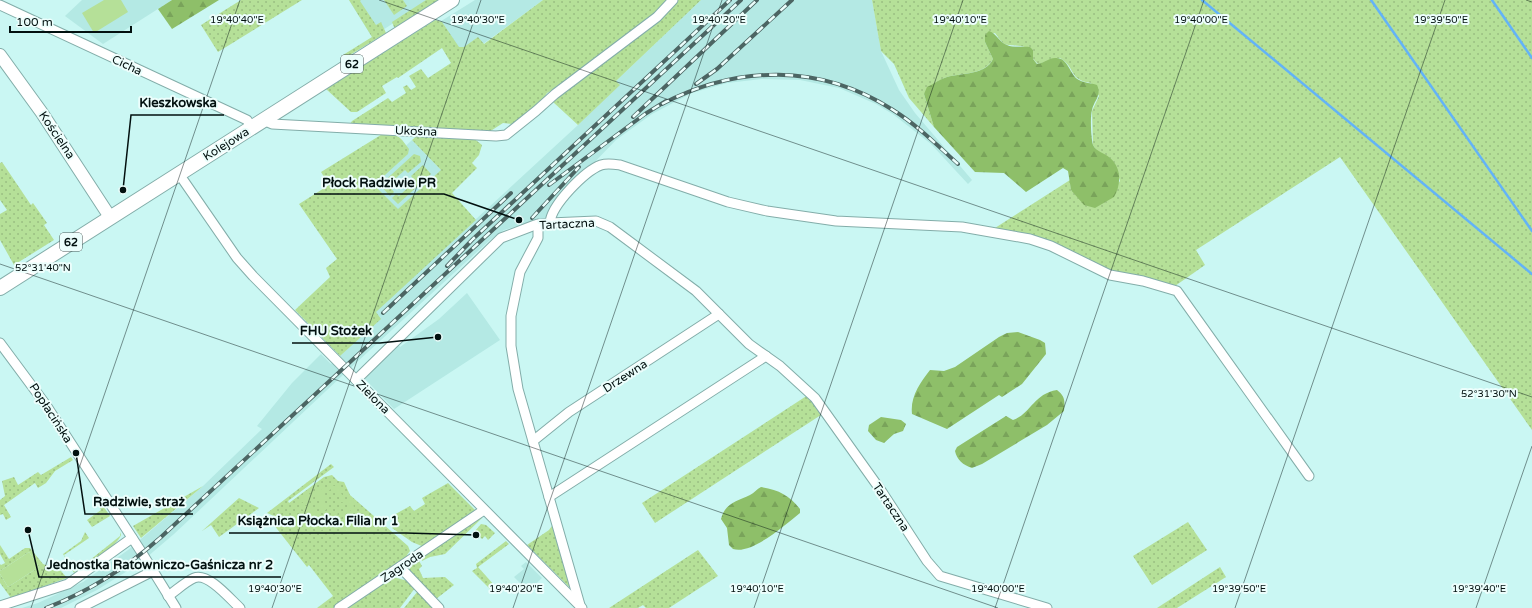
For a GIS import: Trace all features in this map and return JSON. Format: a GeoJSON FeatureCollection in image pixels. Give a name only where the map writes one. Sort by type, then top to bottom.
{"type":"FeatureCollection","features":[{"type":"Feature","properties":{"kind":"main road","name":"Kolejowa"},"geometry":{"type":"LineString","coordinates":[[0,288],[452,0]]}},
{"type":"Feature","properties":{"kind":"main road","name":"Kościelna"},"geometry":{"type":"LineString","coordinates":[[0,55],[42,113],[110,217]]}},
{"type":"Feature","properties":{"kind":"street","name":"Ukośna"},"geometry":{"type":"LineString","coordinates":[[258,124],[496,136],[506,135],[555,94],[657,17],[673,0]]}},
{"type":"Feature","properties":{"kind":"street","name":"Cicha"},"geometry":{"type":"LineString","coordinates":[[0,5],[258,124]]}},
{"type":"Feature","properties":{"kind":"street"},"geometry":{"type":"LineString","coordinates":[[550,223],[553,213],[572,188],[596,168],[609,164],[620,166],[728,202],[767,211],[836,221],[962,227],[999,232],[1040,241],[1110,275],[1143,281],[1177,291],[1308,476]]}},
{"type":"Feature","properties":{"kind":"street","name":"Zielona"},"geometry":{"type":"LineString","coordinates":[[179,174],[244,267],[581,607]]}},
{"type":"Feature","properties":{"kind":"street","name":"Tartaczna"},"geometry":{"type":"LineString","coordinates":[[356,380],[494,243],[510,233],[538,224],[593,221],[606,224],[692,288],[749,344],[786,372],[823,407],[916,544],[940,576],[1047,608]]}},
{"type":"Feature","properties":{"kind":"street"},"geometry":{"type":"LineString","coordinates":[[538,224],[538,238],[520,272],[513,305],[511,329],[516,382],[581,607]]}},
{"type":"Feature","properties":{"kind":"street","name":"Drzewna"},"geometry":{"type":"LineString","coordinates":[[533,441],[569,412],[719,314]]}},
{"type":"Feature","properties":{"kind":"street","name":"Popłacińska"},"geometry":{"type":"LineString","coordinates":[[0,343],[35,388],[176,608]]}},
{"type":"Feature","properties":{"kind":"street"},"geometry":{"type":"LineString","coordinates":[[549,497],[766,356]]}},
{"type":"Feature","properties":{"kind":"street","name":"Zagroda"},"geometry":{"type":"LineString","coordinates":[[339,608],[484,510]]}},
{"type":"Feature","properties":{"kind":"street"},"geometry":{"type":"LineString","coordinates":[[0,606],[68,584],[132,538]]}},
{"type":"Feature","properties":{"kind":"street"},"geometry":{"type":"LineString","coordinates":[[400,567],[439,608]]}},
{"type":"Feature","properties":{"kind":"street"},"geometry":{"type":"LineString","coordinates":[[80,608],[153,571]]}},
{"type":"Feature","properties":{"kind":"street"},"geometry":{"type":"LineString","coordinates":[[168,596],[192,579],[201,577],[215,584],[240,608]]}},
{"type":"Feature","properties":{"kind":"shaded area"},"geometry":{"type":"Polygon","coordinates":[[[82,0],[172,0],[103,44],[65,16],[82,0]]]}},
{"type":"Feature","properties":{"kind":"shaded area"},"geometry":{"type":"Polygon","coordinates":[[[349,0],[429,0],[372,37],[349,0]]]}},
{"type":"Feature","properties":{"kind":"shaded area"},"geometry":{"type":"Polygon","coordinates":[[[475,0],[543,0],[457,63],[438,23],[475,0]]]}},
{"type":"Feature","properties":{"kind":"shaded area"},"geometry":{"type":"Polygon","coordinates":[[[701,0],[872,0],[881,51],[899,90],[915,113],[972,180],[968,184],[931,144],[894,115],[876,104],[839,88],[800,80],[762,79],[727,83],[692,93],[652,114],[616,140],[556,202],[546,219],[504,230],[491,239],[344,374],[174,534],[140,563],[97,590],[61,608],[22,608],[38,603],[83,582],[128,550],[203,486],[262,429],[257,426],[292,383],[321,354],[331,364],[380,319],[375,312],[578,125],[619,85],[616,81],[701,0]]]}},
{"type":"Feature","properties":{"kind":"shaded area"},"geometry":{"type":"Polygon","coordinates":[[[412,140],[446,175],[395,222],[362,187],[412,140]]]}},
{"type":"Feature","properties":{"kind":"shaded area"},"geometry":{"type":"Polygon","coordinates":[[[467,293],[500,340],[394,409],[364,378],[399,345],[400,347],[439,319],[467,293]]]}},
{"type":"Feature","properties":{"kind":"shaded area"},"geometry":{"type":"Polygon","coordinates":[[[526,562],[542,578],[528,591],[514,577],[524,569],[521,566],[526,562]]]}},
{"type":"Feature","properties":{"kind":"green space"},"geometry":{"type":"Polygon","coordinates":[[[104,0],[121,0],[128,12],[94,33],[82,13],[104,0]]]}},
{"type":"Feature","properties":{"kind":"green space"},"geometry":{"type":"Polygon","coordinates":[[[172,0],[219,0],[172,29],[158,9],[172,0]]]}},
{"type":"Feature","properties":{"kind":"green space"},"geometry":{"type":"Polygon","coordinates":[[[241,0],[302,0],[218,52],[201,25],[241,0]]]}},
{"type":"Feature","properties":{"kind":"green space"},"geometry":{"type":"Polygon","coordinates":[[[349,0],[361,0],[360,1],[376,25],[381,22],[386,33],[345,58],[343,55],[372,37],[349,0]]]}},
{"type":"Feature","properties":{"kind":"green space"},"geometry":{"type":"Polygon","coordinates":[[[384,0],[403,0],[407,6],[394,15],[384,0]]]}},
{"type":"Feature","properties":{"kind":"green space"},"geometry":{"type":"Polygon","coordinates":[[[426,0],[439,0],[394,27],[392,22],[426,0]]]}},
{"type":"Feature","properties":{"kind":"green space"},"geometry":{"type":"Polygon","coordinates":[[[543,0],[670,0],[658,13],[563,85],[547,93],[541,102],[512,124],[503,123],[489,132],[348,127],[352,121],[388,98],[392,102],[406,93],[403,87],[407,85],[411,90],[416,87],[409,76],[421,69],[428,78],[451,63],[442,48],[398,78],[397,77],[382,86],[386,93],[357,112],[351,112],[326,89],[435,20],[442,22],[459,47],[464,47],[478,37],[484,44],[543,0]]]}},
{"type":"Feature","properties":{"kind":"green space"},"geometry":{"type":"Polygon","coordinates":[[[676,0],[701,0],[616,81],[620,85],[578,125],[553,102],[676,0]]]}},
{"type":"Feature","properties":{"kind":"green space"},"geometry":{"type":"Polygon","coordinates":[[[872,0],[1532,0],[1532,430],[1340,157],[1196,250],[1205,265],[1175,286],[1117,274],[995,228],[1070,180],[1071,190],[1095,207],[1103,202],[1120,181],[1115,164],[1097,151],[1093,145],[1092,111],[1099,96],[1091,83],[1075,76],[1068,65],[1060,58],[1038,64],[1033,59],[1033,50],[1022,46],[1008,45],[1001,41],[995,33],[985,35],[985,42],[993,59],[989,64],[979,71],[944,78],[924,94],[934,127],[909,98],[894,64],[881,51],[872,0]]]}},
{"type":"Feature","properties":{"kind":"green space"},"geometry":{"type":"Polygon","coordinates":[[[989,31],[1007,45],[1030,47],[1033,50],[1033,59],[1037,64],[1053,58],[1060,58],[1066,63],[1076,78],[1083,82],[1097,85],[1099,92],[1091,113],[1092,142],[1096,149],[1108,156],[1117,167],[1119,182],[1114,197],[1095,208],[1084,205],[1071,190],[1068,171],[1063,168],[1026,192],[1004,173],[975,172],[934,127],[924,94],[927,87],[944,78],[979,71],[990,64],[993,59],[985,42],[985,35],[989,31]]]}},
{"type":"Feature","properties":{"kind":"green space"},"geometry":{"type":"Polygon","coordinates":[[[384,133],[399,137],[409,149],[408,154],[374,185],[398,209],[441,170],[412,140],[419,134],[472,137],[482,145],[479,155],[472,163],[477,168],[452,193],[476,220],[376,312],[381,319],[340,356],[295,310],[330,277],[326,268],[337,259],[299,204],[329,185],[321,172],[384,133]]]}},
{"type":"Feature","properties":{"kind":"green space"},"geometry":{"type":"Polygon","coordinates":[[[414,154],[420,156],[421,162],[408,173],[405,170],[388,185],[394,192],[390,196],[380,185],[414,154]]]}},
{"type":"Feature","properties":{"kind":"green space"},"geometry":{"type":"Polygon","coordinates":[[[2,162],[31,205],[33,203],[47,223],[44,225],[54,240],[14,265],[0,240],[0,214],[7,210],[0,200],[0,163],[2,162]]]}},
{"type":"Feature","properties":{"kind":"green space"},"geometry":{"type":"Polygon","coordinates":[[[423,165],[431,174],[398,204],[392,198],[396,194],[399,196],[415,181],[411,176],[423,165]]]}},
{"type":"Feature","properties":{"kind":"green space"},"geometry":{"type":"Polygon","coordinates":[[[1018,332],[1045,343],[1046,354],[1022,384],[1002,397],[999,395],[947,429],[912,414],[914,396],[919,385],[930,370],[944,371],[955,367],[999,337],[1007,333],[1018,332]]]}},
{"type":"Feature","properties":{"kind":"green space"},"geometry":{"type":"Polygon","coordinates":[[[1057,390],[1062,394],[1064,399],[1064,411],[1047,425],[982,464],[972,468],[963,464],[959,460],[955,451],[957,447],[1006,416],[1013,420],[1019,417],[1037,400],[1049,392],[1057,390]]]}},
{"type":"Feature","properties":{"kind":"green space"},"geometry":{"type":"Polygon","coordinates":[[[808,395],[824,413],[655,523],[642,503],[808,395]]]}},
{"type":"Feature","properties":{"kind":"green space"},"geometry":{"type":"Polygon","coordinates":[[[881,417],[901,420],[906,424],[903,431],[894,434],[884,443],[876,440],[868,431],[869,425],[881,417]]]}},
{"type":"Feature","properties":{"kind":"green space"},"geometry":{"type":"Polygon","coordinates":[[[71,457],[73,460],[55,471],[46,483],[38,488],[35,483],[4,505],[11,517],[6,520],[3,514],[0,515],[0,500],[5,496],[2,481],[14,477],[18,485],[38,472],[41,475],[71,457]]]}},
{"type":"Feature","properties":{"kind":"green space"},"geometry":{"type":"Polygon","coordinates":[[[331,464],[334,467],[288,501],[289,503],[324,477],[332,475],[338,481],[344,482],[350,495],[408,546],[410,551],[407,555],[408,557],[334,608],[317,608],[333,596],[309,565],[307,567],[270,520],[274,516],[267,513],[331,464]]]}},
{"type":"Feature","properties":{"kind":"green space"},"geometry":{"type":"Polygon","coordinates":[[[448,483],[475,510],[424,547],[412,542],[392,528],[398,521],[392,516],[410,506],[414,511],[425,504],[422,498],[448,483]]]}},
{"type":"Feature","properties":{"kind":"green space"},"geometry":{"type":"Polygon","coordinates":[[[331,485],[338,487],[344,499],[353,501],[354,508],[326,529],[318,531],[313,525],[312,512],[300,509],[298,502],[301,498],[331,485]],[[331,489],[324,494],[326,510],[319,510],[319,501],[316,496],[301,503],[302,505],[311,507],[316,511],[317,525],[319,527],[332,520],[336,511],[338,512],[337,516],[350,506],[349,504],[341,502],[336,491],[331,489]]]}},
{"type":"Feature","properties":{"kind":"green space"},"geometry":{"type":"Polygon","coordinates":[[[203,486],[141,538],[133,526],[203,486]]]}},
{"type":"Feature","properties":{"kind":"green space"},"geometry":{"type":"Polygon","coordinates":[[[761,487],[773,490],[788,497],[800,509],[800,513],[778,531],[759,543],[741,550],[733,549],[729,545],[727,528],[721,519],[725,509],[732,503],[750,495],[761,487]]]}},
{"type":"Feature","properties":{"kind":"green space"},"geometry":{"type":"Polygon","coordinates":[[[97,497],[110,516],[92,527],[87,520],[101,510],[94,499],[97,497]]]}},
{"type":"Feature","properties":{"kind":"green space"},"geometry":{"type":"Polygon","coordinates":[[[239,498],[259,508],[219,537],[211,525],[202,531],[239,498]]]}},
{"type":"Feature","properties":{"kind":"green space"},"geometry":{"type":"Polygon","coordinates":[[[360,513],[372,530],[354,543],[342,526],[360,513]]]}},
{"type":"Feature","properties":{"kind":"green space"},"geometry":{"type":"Polygon","coordinates":[[[482,518],[445,554],[430,557],[422,561],[421,557],[482,518]]]}},
{"type":"Feature","properties":{"kind":"green space"},"geometry":{"type":"Polygon","coordinates":[[[1188,522],[1207,550],[1152,585],[1133,556],[1188,522]]]}},
{"type":"Feature","properties":{"kind":"green space"},"geometry":{"type":"Polygon","coordinates":[[[554,523],[571,587],[569,587],[527,545],[549,530],[554,523]]]}},
{"type":"Feature","properties":{"kind":"green space"},"geometry":{"type":"Polygon","coordinates":[[[481,524],[486,525],[495,533],[488,540],[485,536],[482,539],[475,531],[481,524]]]}},
{"type":"Feature","properties":{"kind":"green space"},"geometry":{"type":"Polygon","coordinates":[[[85,532],[89,538],[64,555],[75,572],[120,536],[120,532],[121,535],[114,545],[100,557],[74,573],[63,554],[81,541],[85,532]]]}},
{"type":"Feature","properties":{"kind":"green space"},"geometry":{"type":"Polygon","coordinates":[[[506,541],[509,544],[478,567],[495,586],[490,589],[472,571],[477,568],[476,564],[506,541]]]}},
{"type":"Feature","properties":{"kind":"green space"},"geometry":{"type":"Polygon","coordinates":[[[0,545],[9,559],[25,548],[30,548],[43,564],[61,571],[67,578],[11,598],[0,583],[0,574],[8,587],[39,567],[29,552],[0,571],[0,564],[5,563],[0,554],[0,545]]]}},
{"type":"Feature","properties":{"kind":"green space"},"geometry":{"type":"Polygon","coordinates":[[[698,550],[718,576],[669,608],[646,608],[643,605],[638,608],[609,608],[698,550]]]}},
{"type":"Feature","properties":{"kind":"green space"},"geometry":{"type":"Polygon","coordinates":[[[29,552],[39,567],[8,587],[0,574],[0,571],[29,552]]]}},
{"type":"Feature","properties":{"kind":"green space"},"geometry":{"type":"Polygon","coordinates":[[[418,559],[422,566],[419,569],[423,578],[445,577],[454,585],[436,599],[409,570],[411,565],[418,559]]]}},
{"type":"Feature","properties":{"kind":"green space"},"geometry":{"type":"Polygon","coordinates":[[[1220,567],[1226,577],[1177,608],[1157,608],[1220,567]]]}},
{"type":"Feature","properties":{"kind":"green space"},"geometry":{"type":"Polygon","coordinates":[[[393,577],[408,581],[415,588],[400,608],[348,608],[393,577]]]}},
{"type":"Feature","properties":{"kind":"green space"},"geometry":{"type":"Polygon","coordinates":[[[418,591],[433,608],[404,608],[418,591]]]}},
{"type":"Feature","properties":{"kind":"waterway"},"geometry":{"type":"LineString","coordinates":[[1202,0],[1532,274]]}},
{"type":"Feature","properties":{"kind":"waterway"},"geometry":{"type":"LineString","coordinates":[[1371,0],[1532,231]]}},
{"type":"Feature","properties":{"kind":"waterway"},"geometry":{"type":"LineString","coordinates":[[1492,0],[1532,58]]}},
{"type":"Feature","properties":{"kind":"railway"},"geometry":{"type":"LineString","coordinates":[[447,266],[473,239],[730,0]]}},
{"type":"Feature","properties":{"kind":"railway"},"geometry":{"type":"LineString","coordinates":[[46,608],[92,587],[134,559],[160,538],[741,0]]}},
{"type":"Feature","properties":{"kind":"railway"},"geometry":{"type":"LineString","coordinates":[[633,117],[757,0]]}},
{"type":"Feature","properties":{"kind":"railway"},"geometry":{"type":"LineString","coordinates":[[696,84],[717,69],[792,0]]}},
{"type":"Feature","properties":{"kind":"railway"},"geometry":{"type":"LineString","coordinates":[[662,104],[690,91],[719,82],[749,76],[778,75],[808,77],[837,84],[865,95],[893,110],[919,129],[958,164]]}},
{"type":"Feature","properties":{"kind":"railway"},"geometry":{"type":"LineString","coordinates":[[549,185],[645,114],[666,101]]}},
{"type":"Feature","properties":{"kind":"railway"},"geometry":{"type":"LineString","coordinates":[[532,218],[579,167]]}},
{"type":"Feature","properties":{"kind":"railway"},"geometry":{"type":"LineString","coordinates":[[383,313],[511,193]]}},
{"type":"Feature","properties":{"kind":"place","name":"Kieszkowska"},"geometry":{"type":"Point","coordinates":[123,190]}},
{"type":"Feature","properties":{"kind":"place","name":"Płock Radziwie PR"},"geometry":{"type":"Point","coordinates":[519,220]}},
{"type":"Feature","properties":{"kind":"place","name":"FHU Stożek"},"geometry":{"type":"Point","coordinates":[438,337]}},
{"type":"Feature","properties":{"kind":"place","name":"Radziwie, straż"},"geometry":{"type":"Point","coordinates":[76,453]}},
{"type":"Feature","properties":{"kind":"place","name":"Jednostka Ratowniczo-Gaśnicza nr 2"},"geometry":{"type":"Point","coordinates":[28,530]}},
{"type":"Feature","properties":{"kind":"place","name":"Książnica Płocka. Filia nr 1"},"geometry":{"type":"Point","coordinates":[476,535]}}]}
